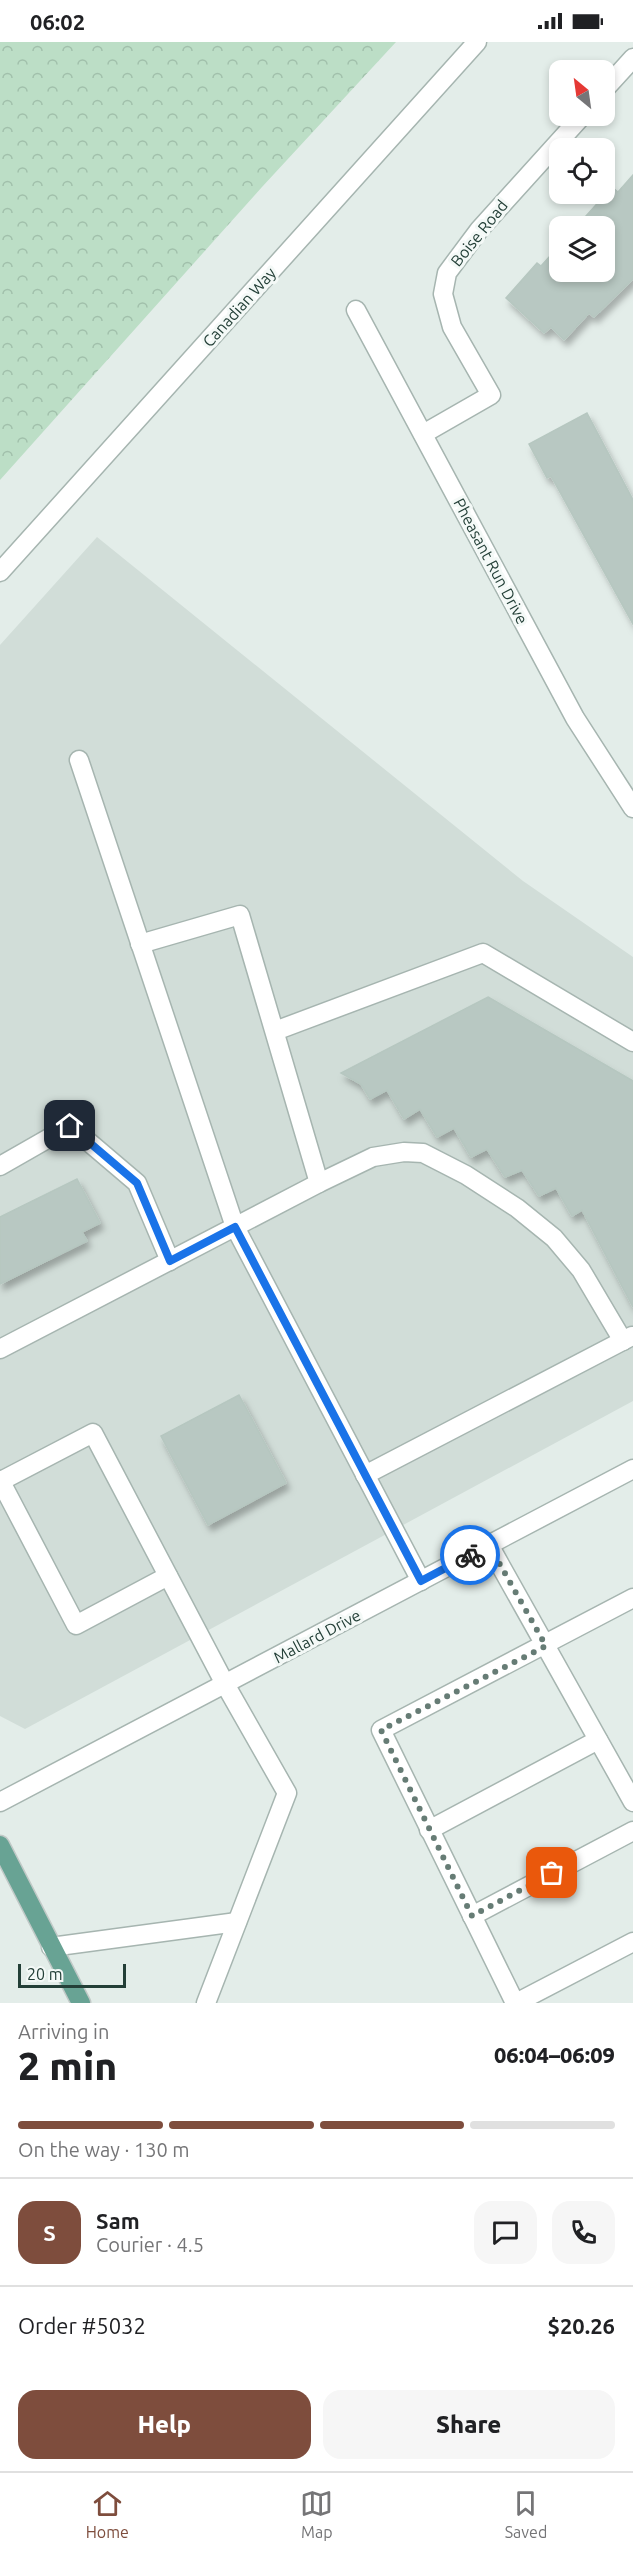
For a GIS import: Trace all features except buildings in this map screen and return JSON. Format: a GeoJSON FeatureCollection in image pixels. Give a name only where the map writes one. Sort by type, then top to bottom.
{"type":"FeatureCollection","features":[{"type":"Feature","properties":{"kind":"main road"},"geometry":{"type":"LineString","coordinates":[[0,1845],[81,2003]]}},
{"type":"Feature","properties":{"kind":"street","name":"Canadian Way"},"geometry":{"type":"LineString","coordinates":[[0,572],[477,42]]}},
{"type":"Feature","properties":{"kind":"street"},"geometry":{"type":"LineString","coordinates":[[615,78],[633,58]]}},
{"type":"Feature","properties":{"kind":"street","name":"Boise Road"},"geometry":{"type":"LineString","coordinates":[[423,434],[491,395],[452,327],[443,294],[447,273],[479,230],[573,126]]}},
{"type":"Feature","properties":{"kind":"street","name":"Pheasant Run Drive"},"geometry":{"type":"LineString","coordinates":[[356,310],[575,718],[633,808]]}},
{"type":"Feature","properties":{"kind":"street"},"geometry":{"type":"LineString","coordinates":[[79,760],[235,1227],[421,1581]]}},
{"type":"Feature","properties":{"kind":"street"},"geometry":{"type":"LineString","coordinates":[[140,944],[240,915],[319,1183]]}},
{"type":"Feature","properties":{"kind":"street"},"geometry":{"type":"LineString","coordinates":[[275,1031],[483,953],[633,1042]]}},
{"type":"Feature","properties":{"kind":"street"},"geometry":{"type":"LineString","coordinates":[[0,1166],[70,1126],[137,1183],[170,1261]]}},
{"type":"Feature","properties":{"kind":"street"},"geometry":{"type":"LineString","coordinates":[[0,1349],[373,1157],[404,1152],[423,1153],[517,1208],[554,1238],[581,1270],[628,1338],[365,1475]]}},
{"type":"Feature","properties":{"kind":"street"},"geometry":{"type":"LineString","coordinates":[[168,1576],[76,1625],[1,1481],[93,1433],[225,1684],[287,1793],[206,2003]]}},
{"type":"Feature","properties":{"kind":"street","name":"Mallard Drive"},"geometry":{"type":"LineString","coordinates":[[0,1802],[633,1470]]}},
{"type":"Feature","properties":{"kind":"street"},"geometry":{"type":"LineString","coordinates":[[489,1545],[633,1802]]}},
{"type":"Feature","properties":{"kind":"street"},"geometry":{"type":"LineString","coordinates":[[633,1598],[546,1646],[381,1730],[515,2003],[633,1942]]}},
{"type":"Feature","properties":{"kind":"street"},"geometry":{"type":"LineString","coordinates":[[429,1830],[598,1740]]}},
{"type":"Feature","properties":{"kind":"street"},"geometry":{"type":"LineString","coordinates":[[472,1916],[633,1831]]}},
{"type":"Feature","properties":{"kind":"street"},"geometry":{"type":"LineString","coordinates":[[51,1947],[237,1922]]}},
{"type":"Feature","properties":{"kind":"shaded area"},"geometry":{"type":"Polygon","coordinates":[[[97,537],[523,881],[633,957],[633,1401],[25,1729],[0,1716],[0,645],[97,537]]]}},
{"type":"Feature","properties":{"kind":"green space"},"geometry":{"type":"Polygon","coordinates":[[[0,42],[396,42],[262,187],[0,480],[0,42]]]}},
{"type":"Feature","properties":{"kind":"way so far"},"geometry":{"type":"LineString","coordinates":[[470,1555],[489,1545],[546,1646],[381,1730],[472,1916],[552,1873]]}},
{"type":"Feature","properties":{"kind":"route"},"geometry":{"type":"LineString","coordinates":[[70,1126],[137,1183],[170,1261],[235,1227],[421,1581],[470,1555]]}}]}
